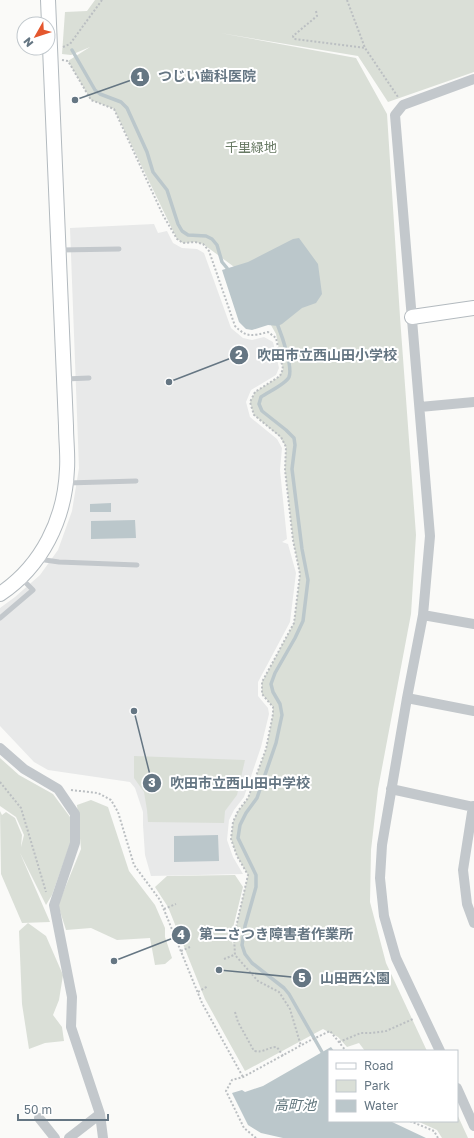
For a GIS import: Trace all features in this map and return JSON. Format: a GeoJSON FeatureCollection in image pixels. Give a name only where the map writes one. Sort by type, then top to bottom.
{"type":"FeatureCollection","features":[{"type":"Feature","properties":{"kind":"street"},"geometry":{"type":"LineString","coordinates":[[0,594],[21,578],[38,559],[61,512],[66,483],[67,468],[64,379],[48,0]]}},
{"type":"Feature","properties":{"kind":"street"},"geometry":{"type":"LineString","coordinates":[[440,1050],[396,958],[384,916],[380,878],[382,845],[423,615],[430,536],[396,115],[403,105],[474,79]]}},
{"type":"Feature","properties":{"kind":"street"},"geometry":{"type":"LineString","coordinates":[[412,317],[474,308]]}},
{"type":"Feature","properties":{"kind":"street"},"geometry":{"type":"LineString","coordinates":[[420,407],[474,402]]}},
{"type":"Feature","properties":{"kind":"street"},"geometry":{"type":"LineString","coordinates":[[423,615],[474,624]]}},
{"type":"Feature","properties":{"kind":"street"},"geometry":{"type":"LineString","coordinates":[[407,698],[474,711]]}},
{"type":"Feature","properties":{"kind":"street"},"geometry":{"type":"LineString","coordinates":[[0,748],[24,769],[58,789],[75,814],[75,843],[54,905],[72,996],[71,1027],[100,1114],[103,1138]]}},
{"type":"Feature","properties":{"kind":"street"},"geometry":{"type":"LineString","coordinates":[[391,790],[474,806],[463,870],[467,904],[474,922]]}},
{"type":"Feature","properties":{"kind":"street"},"geometry":{"type":"LineString","coordinates":[[458,1089],[470,1106],[474,1126]]}},
{"type":"Feature","properties":{"kind":"street"},"geometry":{"type":"LineString","coordinates":[[68,1138],[100,1114]]}},
{"type":"Feature","properties":{"kind":"street"},"geometry":{"type":"LineString","coordinates":[[39,1118],[55,1138]]}},
{"type":"Feature","properties":{"kind":"lane"},"geometry":{"type":"LineString","coordinates":[[58,250],[119,249]]}},
{"type":"Feature","properties":{"kind":"lane"},"geometry":{"type":"LineString","coordinates":[[64,379],[89,378]]}},
{"type":"Feature","properties":{"kind":"lane"},"geometry":{"type":"LineString","coordinates":[[66,483],[136,481]]}},
{"type":"Feature","properties":{"kind":"lane"},"geometry":{"type":"LineString","coordinates":[[38,559],[60,562],[137,565]]}},
{"type":"Feature","properties":{"kind":"lane"},"geometry":{"type":"LineString","coordinates":[[0,618],[33,590],[21,578]]}},
{"type":"Feature","properties":{"kind":"path"},"geometry":{"type":"LineString","coordinates":[[60,48],[70,44],[102,0]]}},
{"type":"Feature","properties":{"kind":"path"},"geometry":{"type":"LineString","coordinates":[[347,0],[365,48],[403,105]]}},
{"type":"Feature","properties":{"kind":"path"},"geometry":{"type":"LineString","coordinates":[[316,11],[317,16],[293,36],[294,39],[365,48]]}},
{"type":"Feature","properties":{"kind":"path"},"geometry":{"type":"LineString","coordinates":[[59,60],[68,61],[91,100],[114,109],[163,215],[177,240],[184,243],[194,242],[203,244],[209,251],[235,326],[244,334],[253,336],[268,332],[276,338],[283,369],[280,376],[255,392],[250,402],[254,415],[280,437],[286,447],[285,470],[292,540],[300,574],[294,623],[262,682],[262,694],[273,707],[266,749],[248,798],[238,811],[233,822],[231,839],[237,856],[248,875],[234,936],[235,955],[258,981],[279,992],[290,1009],[301,1046]]}},
{"type":"Feature","properties":{"kind":"path"},"geometry":{"type":"LineString","coordinates":[[0,782],[21,808],[48,896],[54,905]]}},
{"type":"Feature","properties":{"kind":"path"},"geometry":{"type":"LineString","coordinates":[[58,789],[98,793],[111,800],[118,812],[134,865],[160,900],[202,1002],[243,1077]]}},
{"type":"Feature","properties":{"kind":"path"},"geometry":{"type":"LineString","coordinates":[[164,909],[176,904]]}},
{"type":"Feature","properties":{"kind":"path"},"geometry":{"type":"LineString","coordinates":[[181,951],[190,947]]}},
{"type":"Feature","properties":{"kind":"path"},"geometry":{"type":"LineString","coordinates":[[224,958],[235,955]]}},
{"type":"Feature","properties":{"kind":"path"},"geometry":{"type":"LineString","coordinates":[[198,992],[208,986]]}},
{"type":"Feature","properties":{"kind":"path"},"geometry":{"type":"LineString","coordinates":[[235,1012],[238,1022],[254,1051],[261,1052],[272,1047],[277,1047],[283,1056]]}},
{"type":"Feature","properties":{"kind":"path"},"geometry":{"type":"LineString","coordinates":[[339,1042],[361,1032],[372,1033],[386,1031],[415,1018]]}},
{"type":"Feature","properties":{"kind":"path"},"geometry":{"type":"LineString","coordinates":[[256,1138],[244,1128],[226,1091],[232,1080],[243,1077],[330,1031],[345,1050]]}},
{"type":"Feature","properties":{"kind":"path"},"geometry":{"type":"LineString","coordinates":[[412,1122],[434,1131],[438,1138]]}},
{"type":"Feature","properties":{"kind":"shaded area"},"geometry":{"type":"Polygon","coordinates":[[[154,224],[158,233],[167,231],[173,243],[182,248],[197,249],[204,253],[231,328],[243,338],[252,340],[264,337],[273,342],[279,368],[276,375],[251,390],[246,402],[250,417],[277,439],[282,448],[280,470],[287,539],[282,542],[288,544],[296,573],[290,622],[258,682],[258,696],[268,708],[269,714],[261,747],[244,797],[234,810],[229,820],[227,840],[233,857],[243,874],[151,876],[145,855],[143,812],[135,788],[130,782],[48,770],[34,762],[0,726],[0,608],[40,575],[58,550],[72,511],[79,468],[70,228],[154,224]]]}},
{"type":"Feature","properties":{"kind":"green space","name":"千里緑地"},"geometry":{"type":"Polygon","coordinates":[[[95,0],[474,0],[474,72],[388,102],[358,56],[220,33],[356,58],[387,114],[416,535],[411,614],[378,789],[371,850],[370,902],[386,963],[427,1050],[364,1050],[359,1043],[347,1047],[338,1037],[323,1029],[245,1071],[205,999],[168,907],[155,887],[167,876],[235,875],[243,887],[231,936],[233,945],[248,875],[237,856],[231,839],[233,822],[238,811],[248,798],[266,749],[273,707],[262,694],[262,682],[294,623],[300,574],[293,540],[285,470],[286,447],[280,437],[254,415],[250,402],[255,392],[280,376],[283,369],[276,334],[241,272],[203,244],[195,242],[183,243],[177,239],[114,109],[91,100],[68,61],[90,47],[71,55],[62,54],[65,12],[87,11],[95,0]]]}},
{"type":"Feature","properties":{"kind":"green space"},"geometry":{"type":"Polygon","coordinates":[[[134,756],[245,760],[237,795],[225,811],[224,823],[148,822],[144,792],[134,778],[134,756]]]}},
{"type":"Feature","properties":{"kind":"green space"},"geometry":{"type":"Polygon","coordinates":[[[0,758],[19,775],[53,794],[70,817],[70,844],[52,895],[46,905],[20,853],[50,922],[22,923],[1,874],[0,811],[2,815],[6,812],[15,818],[22,835],[21,847],[24,835],[16,817],[0,806],[0,758]]]}},
{"type":"Feature","properties":{"kind":"green space"},"geometry":{"type":"Polygon","coordinates":[[[91,800],[108,807],[129,871],[155,905],[165,928],[165,937],[172,958],[165,964],[155,965],[150,938],[117,940],[91,928],[66,930],[58,905],[81,849],[77,805],[91,800]]]}},
{"type":"Feature","properties":{"kind":"green space"},"geometry":{"type":"Polygon","coordinates":[[[28,923],[46,936],[63,975],[59,1000],[53,1015],[62,1027],[64,1041],[45,1043],[29,1049],[22,1004],[19,931],[28,923]]]}},
{"type":"Feature","properties":{"kind":"green space"},"geometry":{"type":"Polygon","coordinates":[[[458,1116],[468,1138],[442,1138],[437,1130],[419,1122],[458,1122],[458,1116]]]}},
{"type":"Feature","properties":{"kind":"water"},"geometry":{"type":"Polygon","coordinates":[[[299,238],[318,264],[322,294],[316,303],[302,308],[278,326],[268,325],[252,330],[246,329],[239,322],[222,270],[248,262],[293,239],[299,238]]]}},
{"type":"Feature","properties":{"kind":"water"},"geometry":{"type":"Polygon","coordinates":[[[111,503],[111,512],[90,512],[90,504],[111,503]]]}},
{"type":"Feature","properties":{"kind":"water"},"geometry":{"type":"Polygon","coordinates":[[[135,520],[136,538],[91,539],[91,521],[135,520]]]}},
{"type":"Feature","properties":{"kind":"water"},"geometry":{"type":"Polygon","coordinates":[[[218,835],[219,861],[174,862],[174,836],[218,835]]]}},
{"type":"Feature","properties":{"kind":"water","name":"高町池"},"geometry":{"type":"Polygon","coordinates":[[[331,1047],[333,1050],[328,1050],[328,1122],[392,1122],[426,1138],[283,1138],[261,1133],[248,1125],[232,1093],[242,1090],[245,1092],[263,1086],[331,1047]]]}},
{"type":"Feature","properties":{"kind":"waterway"},"geometry":{"type":"LineString","coordinates":[[72,50],[95,90],[100,94],[121,102],[127,108],[147,152],[153,172],[167,190],[178,224],[182,231],[188,235],[206,236],[212,239],[217,245],[222,262],[227,268]]}},
{"type":"Feature","properties":{"kind":"waterway"},"geometry":{"type":"LineString","coordinates":[[278,326],[290,366],[289,377],[281,385],[261,397],[259,404],[262,411],[294,438],[295,445],[292,469],[302,549],[308,580],[303,621],[275,673],[271,684],[273,692],[280,704],[282,715],[276,743],[257,798],[246,813],[240,825],[238,838],[256,875],[256,887],[245,926],[242,945],[245,954],[252,963],[284,988],[289,994],[322,1052]]}},
{"type":"Feature","properties":{"kind":"place","name":"つじい歯科医院"},"geometry":{"type":"Point","coordinates":[75,100]}},
{"type":"Feature","properties":{"kind":"place","name":"吹田市立西山田小学校"},"geometry":{"type":"Point","coordinates":[169,382]}},
{"type":"Feature","properties":{"kind":"place","name":"吹田市立西山田中学校"},"geometry":{"type":"Point","coordinates":[134,711]}},
{"type":"Feature","properties":{"kind":"place","name":"第二さつき障害者作業所"},"geometry":{"type":"Point","coordinates":[114,961]}},
{"type":"Feature","properties":{"kind":"place","name":"山田西公園"},"geometry":{"type":"Point","coordinates":[219,970]}}]}
